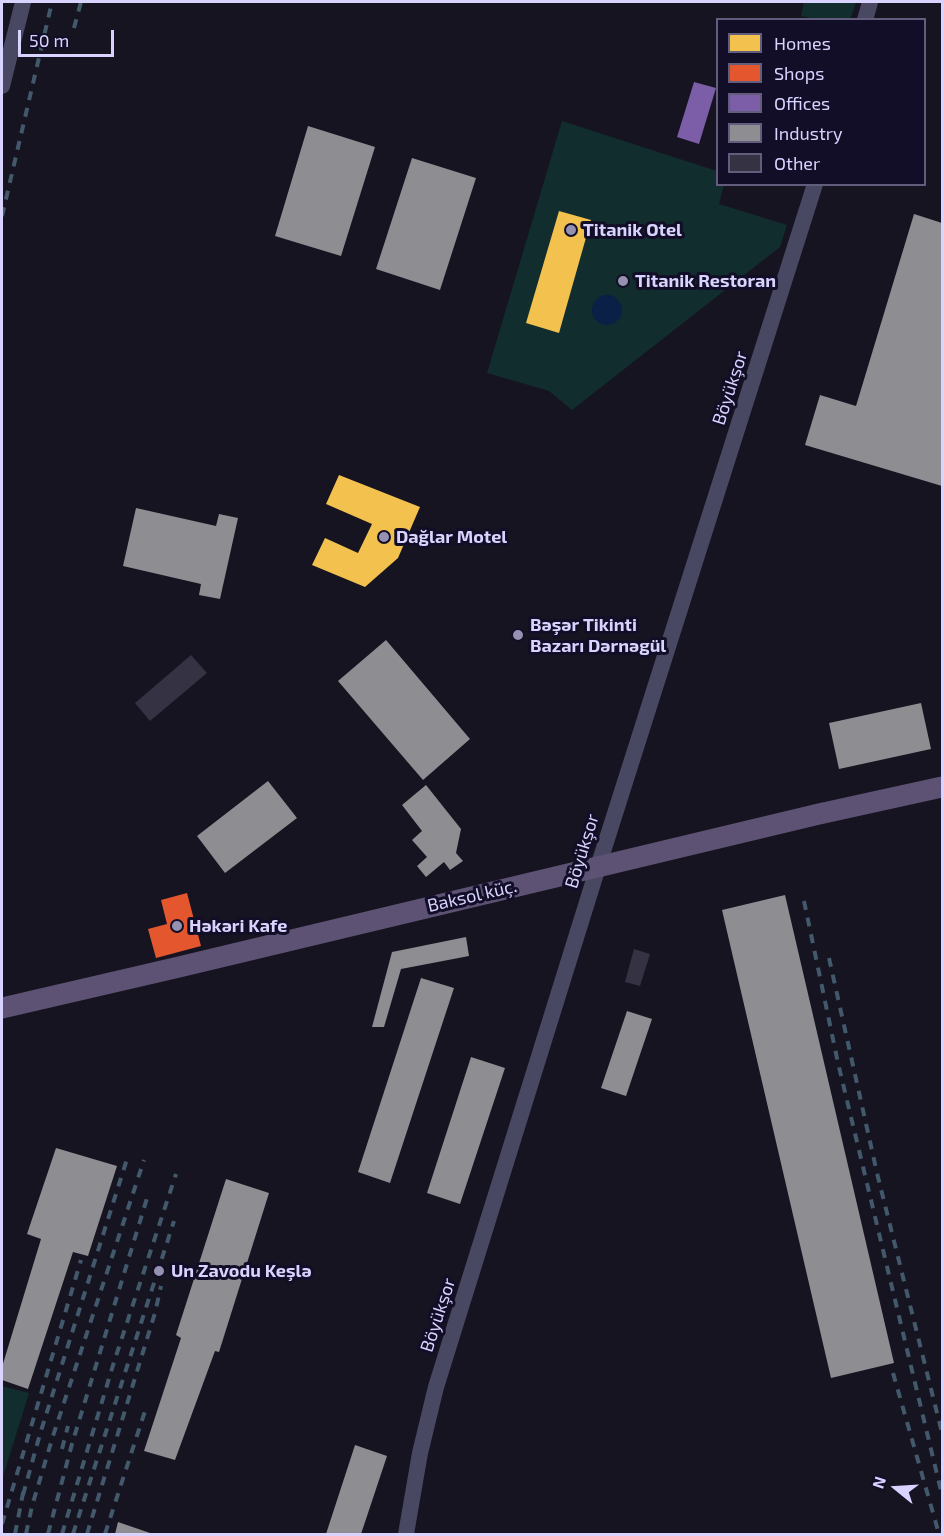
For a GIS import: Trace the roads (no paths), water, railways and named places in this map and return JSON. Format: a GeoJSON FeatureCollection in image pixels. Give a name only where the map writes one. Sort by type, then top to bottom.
{"type":"FeatureCollection","features":[{"type":"Feature","properties":{"kind":"main road","name":"Baksol küç."},"geometry":{"type":"LineString","coordinates":[[2,1008],[179,968],[819,814],[942,787]]}},
{"type":"Feature","properties":{"kind":"street"},"geometry":{"type":"LineString","coordinates":[[2,86],[22,2]]}},
{"type":"Feature","properties":{"kind":"street"},"geometry":{"type":"LineString","coordinates":[[866,18],[870,2]]}},
{"type":"Feature","properties":{"kind":"street","name":"Böyükşor"},"geometry":{"type":"LineString","coordinates":[[406,1534],[420,1453],[436,1387],[814,186]]}},
{"type":"Feature","properties":{"kind":"water"},"geometry":{"type":"Polygon","coordinates":[[[607,295],[618,299],[622,310],[618,321],[607,325],[596,321],[592,310],[596,299],[607,295]]]}},
{"type":"Feature","properties":{"kind":"railway"},"geometry":{"type":"LineString","coordinates":[[2,216],[52,2]]}},
{"type":"Feature","properties":{"kind":"railway"},"geometry":{"type":"LineString","coordinates":[[74,28],[81,2]]}},
{"type":"Feature","properties":{"kind":"railway"},"geometry":{"type":"LineString","coordinates":[[804,901],[838,1063],[942,1495]]}},
{"type":"Feature","properties":{"kind":"railway"},"geometry":{"type":"LineString","coordinates":[[829,958],[877,1173],[942,1433]]}},
{"type":"Feature","properties":{"kind":"railway"},"geometry":{"type":"LineString","coordinates":[[23,1495],[127,1159]]}},
{"type":"Feature","properties":{"kind":"railway"},"geometry":{"type":"LineString","coordinates":[[26,1534],[53,1436],[144,1160]]}},
{"type":"Feature","properties":{"kind":"railway"},"geometry":{"type":"LineString","coordinates":[[62,1534],[114,1362],[176,1174]]}},
{"type":"Feature","properties":{"kind":"railway"},"geometry":{"type":"LineString","coordinates":[[48,1534],[72,1444],[148,1195]]}},
{"type":"Feature","properties":{"kind":"railway"},"geometry":{"type":"LineString","coordinates":[[73,1534],[174,1221]]}},
{"type":"Feature","properties":{"kind":"railway"},"geometry":{"type":"LineString","coordinates":[[2,1524],[81,1260]]}},
{"type":"Feature","properties":{"kind":"railway"},"geometry":{"type":"LineString","coordinates":[[87,1534],[155,1313],[161,1286]]}},
{"type":"Feature","properties":{"kind":"railway"},"geometry":{"type":"LineString","coordinates":[[893,1373],[939,1534]]}},
{"type":"Feature","properties":{"kind":"railway"},"geometry":{"type":"LineString","coordinates":[[105,1534],[145,1411]]}},
{"type":"Feature","properties":{"kind":"railway"},"geometry":{"type":"LineString","coordinates":[[62,1449],[68,1426]]}},
{"type":"Feature","properties":{"kind":"railway"},"geometry":{"type":"LineString","coordinates":[[15,1534],[24,1488]]}},
{"type":"Feature","properties":{"kind":"place","name":"Titanik Otel"},"geometry":{"type":"Point","coordinates":[571,230]}},
{"type":"Feature","properties":{"kind":"place","name":"Titanik Restoran"},"geometry":{"type":"Point","coordinates":[623,281]}},
{"type":"Feature","properties":{"kind":"place","name":"Dağlar Motel"},"geometry":{"type":"Point","coordinates":[384,537]}},
{"type":"Feature","properties":{"kind":"place","name":"Bəşər Tikinti Bazarı Dərnəgül"},"geometry":{"type":"Point","coordinates":[518,635]}},
{"type":"Feature","properties":{"kind":"place","name":"Həkəri Kafe"},"geometry":{"type":"Point","coordinates":[177,926]}},
{"type":"Feature","properties":{"kind":"place","name":"Un Zavodu Keşlə"},"geometry":{"type":"Point","coordinates":[159,1271]}}]}
